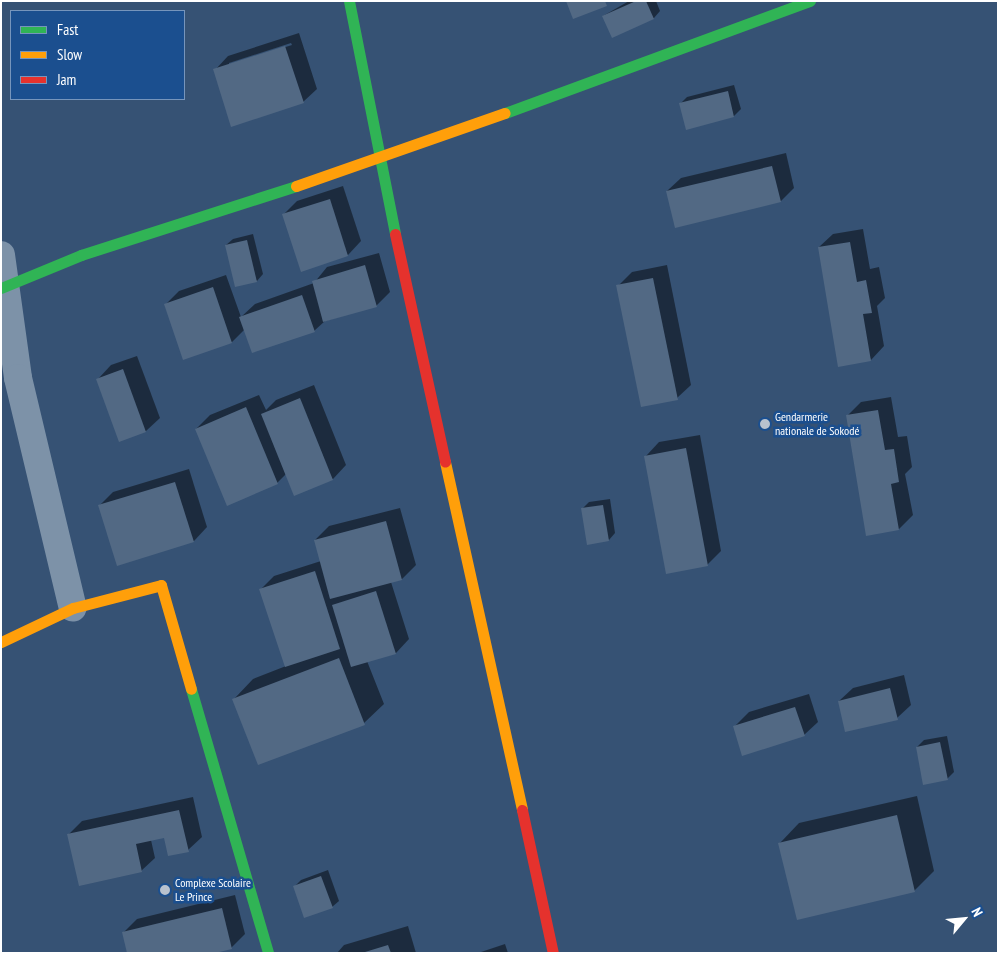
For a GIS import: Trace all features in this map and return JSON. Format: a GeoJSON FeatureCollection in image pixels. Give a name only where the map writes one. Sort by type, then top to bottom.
{"type":"FeatureCollection","features":[{"type":"Feature","properties":{"kind":"street"},"geometry":{"type":"LineString","coordinates":[[349,1],[379,158],[553,953]]}},
{"type":"Feature","properties":{"kind":"street"},"geometry":{"type":"LineString","coordinates":[[4,287],[81,255],[379,158],[810,1]]}},
{"type":"Feature","properties":{"kind":"street"},"geometry":{"type":"LineString","coordinates":[[1,255],[18,378],[73,608]]}},
{"type":"Feature","properties":{"kind":"street"},"geometry":{"type":"LineString","coordinates":[[1,642],[73,608],[161,585],[268,953]]}},
{"type":"Feature","properties":{"kind":"building"},"geometry":{"type":"Polygon","coordinates":[[[566,1],[605,1],[607,6],[573,19],[566,1]]]}},
{"type":"Feature","properties":{"kind":"building"},"geometry":{"type":"Polygon","coordinates":[[[636,1],[646,1],[654,19],[612,38],[602,16],[636,1]]]}},
{"type":"Feature","properties":{"kind":"building"},"geometry":{"type":"Polygon","coordinates":[[[285,46],[304,103],[231,127],[213,69],[285,46]]]}},
{"type":"Feature","properties":{"kind":"building"},"geometry":{"type":"Polygon","coordinates":[[[728,91],[734,117],[686,130],[679,103],[728,91]]]}},
{"type":"Feature","properties":{"kind":"building"},"geometry":{"type":"Polygon","coordinates":[[[772,166],[781,202],[675,228],[666,191],[772,166]]]}},
{"type":"Feature","properties":{"kind":"building"},"geometry":{"type":"Polygon","coordinates":[[[330,199],[348,256],[301,272],[282,214],[330,199]]]}},
{"type":"Feature","properties":{"kind":"building"},"geometry":{"type":"Polygon","coordinates":[[[247,240],[257,282],[235,287],[225,245],[247,240]]]}},
{"type":"Feature","properties":{"kind":"building"},"geometry":{"type":"Polygon","coordinates":[[[850,242],[857,282],[866,280],[872,313],[863,314],[871,361],[838,367],[818,247],[850,242]]]}},
{"type":"Feature","properties":{"kind":"building"},"geometry":{"type":"Polygon","coordinates":[[[365,265],[377,307],[323,322],[312,281],[365,265]]]}},
{"type":"Feature","properties":{"kind":"building"},"geometry":{"type":"Polygon","coordinates":[[[653,278],[678,400],[641,407],[616,285],[653,278]]]}},
{"type":"Feature","properties":{"kind":"building"},"geometry":{"type":"Polygon","coordinates":[[[213,287],[232,343],[183,360],[164,304],[213,287]]]}},
{"type":"Feature","properties":{"kind":"building"},"geometry":{"type":"Polygon","coordinates":[[[302,295],[315,332],[252,353],[239,317],[302,295]]]}},
{"type":"Feature","properties":{"kind":"building"},"geometry":{"type":"Polygon","coordinates":[[[123,369],[146,432],[119,442],[96,379],[123,369]]]}},
{"type":"Feature","properties":{"kind":"building"},"geometry":{"type":"Polygon","coordinates":[[[300,398],[333,480],[294,496],[261,414],[300,398]]]}},
{"type":"Feature","properties":{"kind":"building"},"geometry":{"type":"Polygon","coordinates":[[[246,407],[278,484],[227,506],[195,429],[246,407]]]}},
{"type":"Feature","properties":{"kind":"building"},"geometry":{"type":"Polygon","coordinates":[[[878,410],[885,450],[894,449],[899,482],[891,484],[899,530],[866,536],[846,415],[878,410]]]}},
{"type":"Feature","properties":{"kind":"building"},"geometry":{"type":"Polygon","coordinates":[[[686,448],[708,566],[666,574],[644,456],[686,448]]]}},
{"type":"Feature","properties":{"kind":"building"},"geometry":{"type":"Polygon","coordinates":[[[175,482],[194,542],[117,566],[98,505],[175,482]]]}},
{"type":"Feature","properties":{"kind":"building"},"geometry":{"type":"Polygon","coordinates":[[[603,505],[609,541],[587,545],[581,508],[603,505]]]}},
{"type":"Feature","properties":{"kind":"building"},"geometry":{"type":"Polygon","coordinates":[[[386,521],[402,580],[330,599],[314,540],[386,521]]]}},
{"type":"Feature","properties":{"kind":"building"},"geometry":{"type":"Polygon","coordinates":[[[315,571],[340,649],[285,667],[259,589],[315,571]]]}},
{"type":"Feature","properties":{"kind":"building"},"geometry":{"type":"Polygon","coordinates":[[[376,591],[396,654],[351,667],[332,605],[376,591]]]}},
{"type":"Feature","properties":{"kind":"building"},"geometry":{"type":"Polygon","coordinates":[[[339,658],[365,725],[258,765],[232,699],[339,658]]]}},
{"type":"Feature","properties":{"kind":"building"},"geometry":{"type":"Polygon","coordinates":[[[890,688],[898,720],[845,732],[838,701],[890,688]]]}},
{"type":"Feature","properties":{"kind":"building"},"geometry":{"type":"Polygon","coordinates":[[[795,707],[805,736],[742,756],[733,726],[795,707]]]}},
{"type":"Feature","properties":{"kind":"building"},"geometry":{"type":"Polygon","coordinates":[[[940,742],[948,780],[923,785],[916,747],[940,742]]]}},
{"type":"Feature","properties":{"kind":"building"},"geometry":{"type":"Polygon","coordinates":[[[179,810],[189,852],[168,856],[164,838],[136,844],[142,872],[79,886],[67,834],[179,810]]]}},
{"type":"Feature","properties":{"kind":"building"},"geometry":{"type":"Polygon","coordinates":[[[897,815],[915,892],[797,920],[778,843],[897,815]]]}},
{"type":"Feature","properties":{"kind":"building"},"geometry":{"type":"Polygon","coordinates":[[[321,876],[333,908],[304,918],[293,886],[321,876]]]}},
{"type":"Feature","properties":{"kind":"building"},"geometry":{"type":"Polygon","coordinates":[[[222,908],[232,949],[215,953],[127,953],[122,932],[222,908]]]}},
{"type":"Feature","properties":{"kind":"building"},"geometry":{"type":"Polygon","coordinates":[[[388,945],[391,953],[365,953],[365,952],[388,945]]]}},
{"type":"Feature","properties":{"kind":"traffic: fast"},"geometry":{"type":"LineString","coordinates":[[349,1],[395,234]]}},
{"type":"Feature","properties":{"kind":"traffic: fast"},"geometry":{"type":"LineString","coordinates":[[505,113],[810,1]]}},
{"type":"Feature","properties":{"kind":"traffic: fast"},"geometry":{"type":"LineString","coordinates":[[1,288],[81,255],[296,186]]}},
{"type":"Feature","properties":{"kind":"traffic: fast"},"geometry":{"type":"LineString","coordinates":[[191,689],[268,953]]}},
{"type":"Feature","properties":{"kind":"traffic: slow"},"geometry":{"type":"LineString","coordinates":[[296,186],[505,113]]}},
{"type":"Feature","properties":{"kind":"traffic: slow"},"geometry":{"type":"LineString","coordinates":[[445,462],[522,810]]}},
{"type":"Feature","properties":{"kind":"traffic: slow"},"geometry":{"type":"LineString","coordinates":[[1,642],[73,608],[161,585],[191,689]]}},
{"type":"Feature","properties":{"kind":"traffic: jam"},"geometry":{"type":"LineString","coordinates":[[395,234],[445,462]]}},
{"type":"Feature","properties":{"kind":"traffic: jam"},"geometry":{"type":"LineString","coordinates":[[522,810],[553,953]]}},
{"type":"Feature","properties":{"kind":"place","name":"Gendarmerie nationale de Sokodé"},"geometry":{"type":"Point","coordinates":[765,424]}},
{"type":"Feature","properties":{"kind":"place","name":"Complexe Scolaire Le Prince"},"geometry":{"type":"Point","coordinates":[165,890]}}]}
